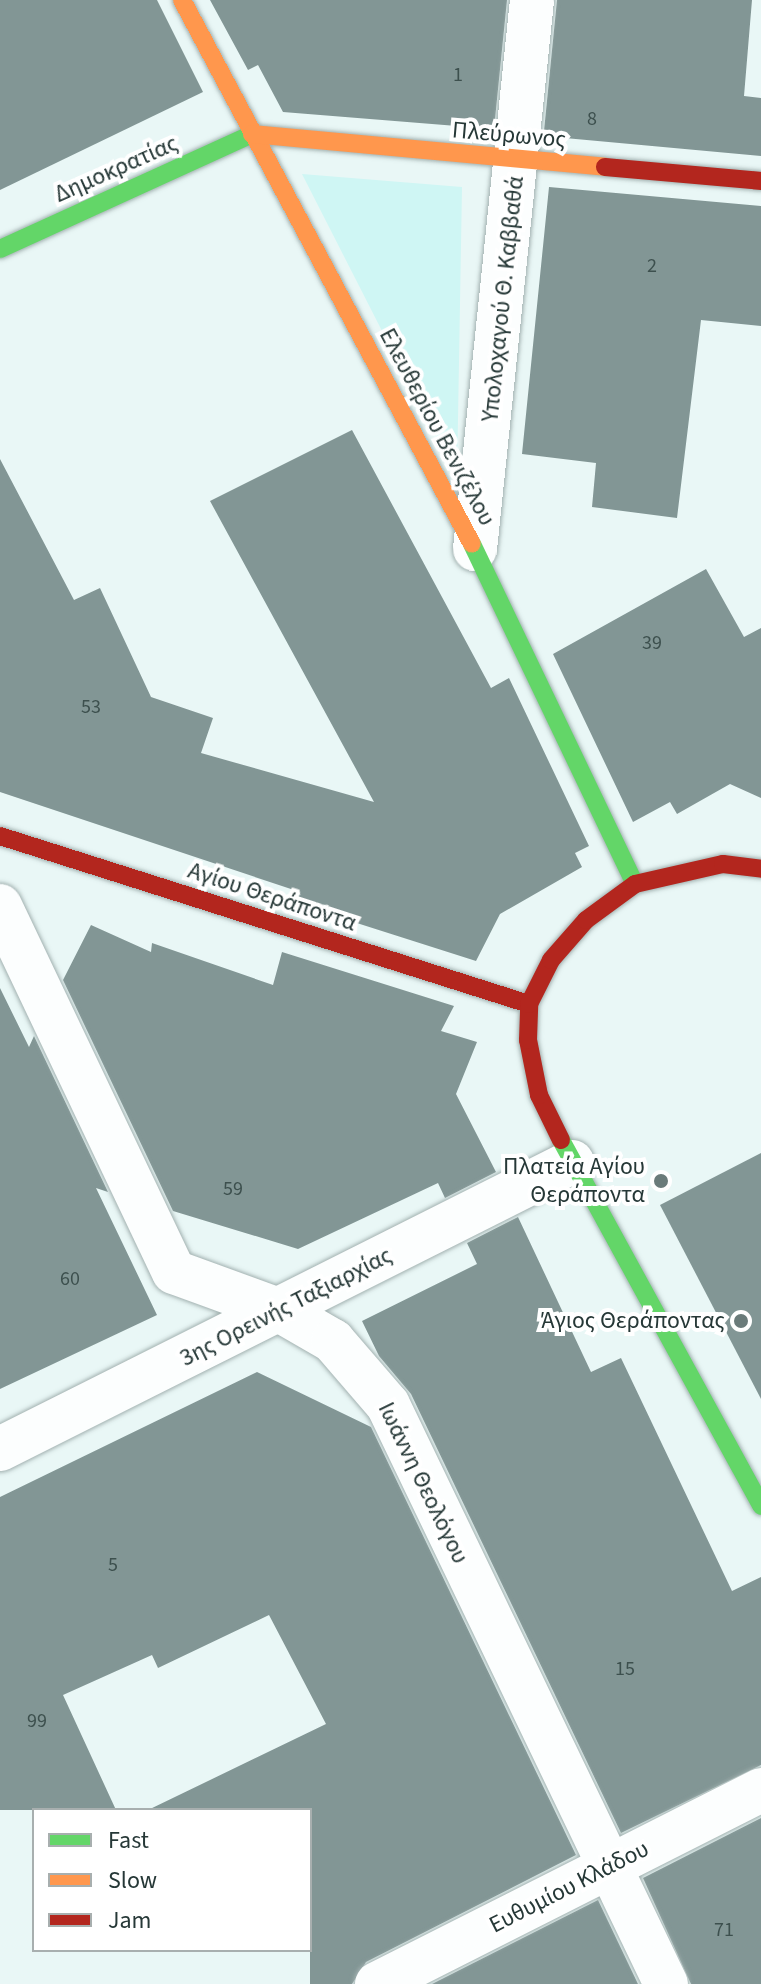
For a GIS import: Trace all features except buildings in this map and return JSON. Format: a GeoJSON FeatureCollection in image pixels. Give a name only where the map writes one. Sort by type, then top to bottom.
{"type":"FeatureCollection","features":[{"type":"Feature","properties":{"kind":"street","name":"Ελευθερίου Βενιζέλου"},"geometry":{"type":"LineString","coordinates":[[182,0],[475,549],[635,884]]}},
{"type":"Feature","properties":{"kind":"street","name":"Υπολοχαγού Θ. Καββαθά"},"geometry":{"type":"LineString","coordinates":[[475,549],[519,160],[532,0]]}},
{"type":"Feature","properties":{"kind":"street","name":"Πλεύρωνος"},"geometry":{"type":"LineString","coordinates":[[252,134],[761,181]]}},
{"type":"Feature","properties":{"kind":"street","name":"Δημοκρατίας"},"geometry":{"type":"LineString","coordinates":[[0,249],[252,134]]}},
{"type":"Feature","properties":{"kind":"street","name":"Αγίου Θεράποντα"},"geometry":{"type":"LineString","coordinates":[[0,836],[529,1004]]}},
{"type":"Feature","properties":{"kind":"street"},"geometry":{"type":"LineString","coordinates":[[761,869],[723,864],[635,884],[586,920],[551,960],[529,1004],[528,1040],[539,1095],[572,1162],[761,1506]]}},
{"type":"Feature","properties":{"kind":"street","name":"Ιωάννη Θεολόγου"},"geometry":{"type":"LineString","coordinates":[[0,906],[174,1272],[281,1311],[333,1341],[388,1405],[606,1867],[666,1984]]}},
{"type":"Feature","properties":{"kind":"street","name":"3ης Ορεινής Ταξιαρχίας"},"geometry":{"type":"LineString","coordinates":[[0,1449],[281,1311],[572,1162]]}},
{"type":"Feature","properties":{"kind":"street","name":"Ευθυμίου Κλάδου"},"geometry":{"type":"LineString","coordinates":[[377,1984],[761,1790]]}},
{"type":"Feature","properties":{"kind":"shaded area"},"geometry":{"type":"Polygon","coordinates":[[[302,174],[462,187],[457,478],[302,174]]]}},
{"type":"Feature","properties":{"kind":"traffic: fast"},"geometry":{"type":"LineString","coordinates":[[0,249],[252,134]]}},
{"type":"Feature","properties":{"kind":"traffic: fast"},"geometry":{"type":"LineString","coordinates":[[472,544],[635,884]]}},
{"type":"Feature","properties":{"kind":"traffic: fast"},"geometry":{"type":"LineString","coordinates":[[561,1140],[761,1506]]}},
{"type":"Feature","properties":{"kind":"traffic: slow"},"geometry":{"type":"LineString","coordinates":[[182,0],[472,544]]}},
{"type":"Feature","properties":{"kind":"traffic: slow"},"geometry":{"type":"LineString","coordinates":[[252,134],[605,167]]}},
{"type":"Feature","properties":{"kind":"traffic: jam"},"geometry":{"type":"LineString","coordinates":[[605,167],[761,181]]}},
{"type":"Feature","properties":{"kind":"traffic: jam"},"geometry":{"type":"LineString","coordinates":[[0,836],[529,1004]]}},
{"type":"Feature","properties":{"kind":"traffic: jam"},"geometry":{"type":"LineString","coordinates":[[561,1140],[539,1095],[528,1040],[529,1004],[551,960],[586,920],[635,884],[723,864],[761,869]]}},
{"type":"Feature","properties":{"kind":"place","name":"Πλατεία Αγίου Θεράποντα"},"geometry":{"type":"Point","coordinates":[661,1181]}},
{"type":"Feature","properties":{"kind":"place","name":"Άγιος Θεράποντας"},"geometry":{"type":"Point","coordinates":[741,1321]}}]}
